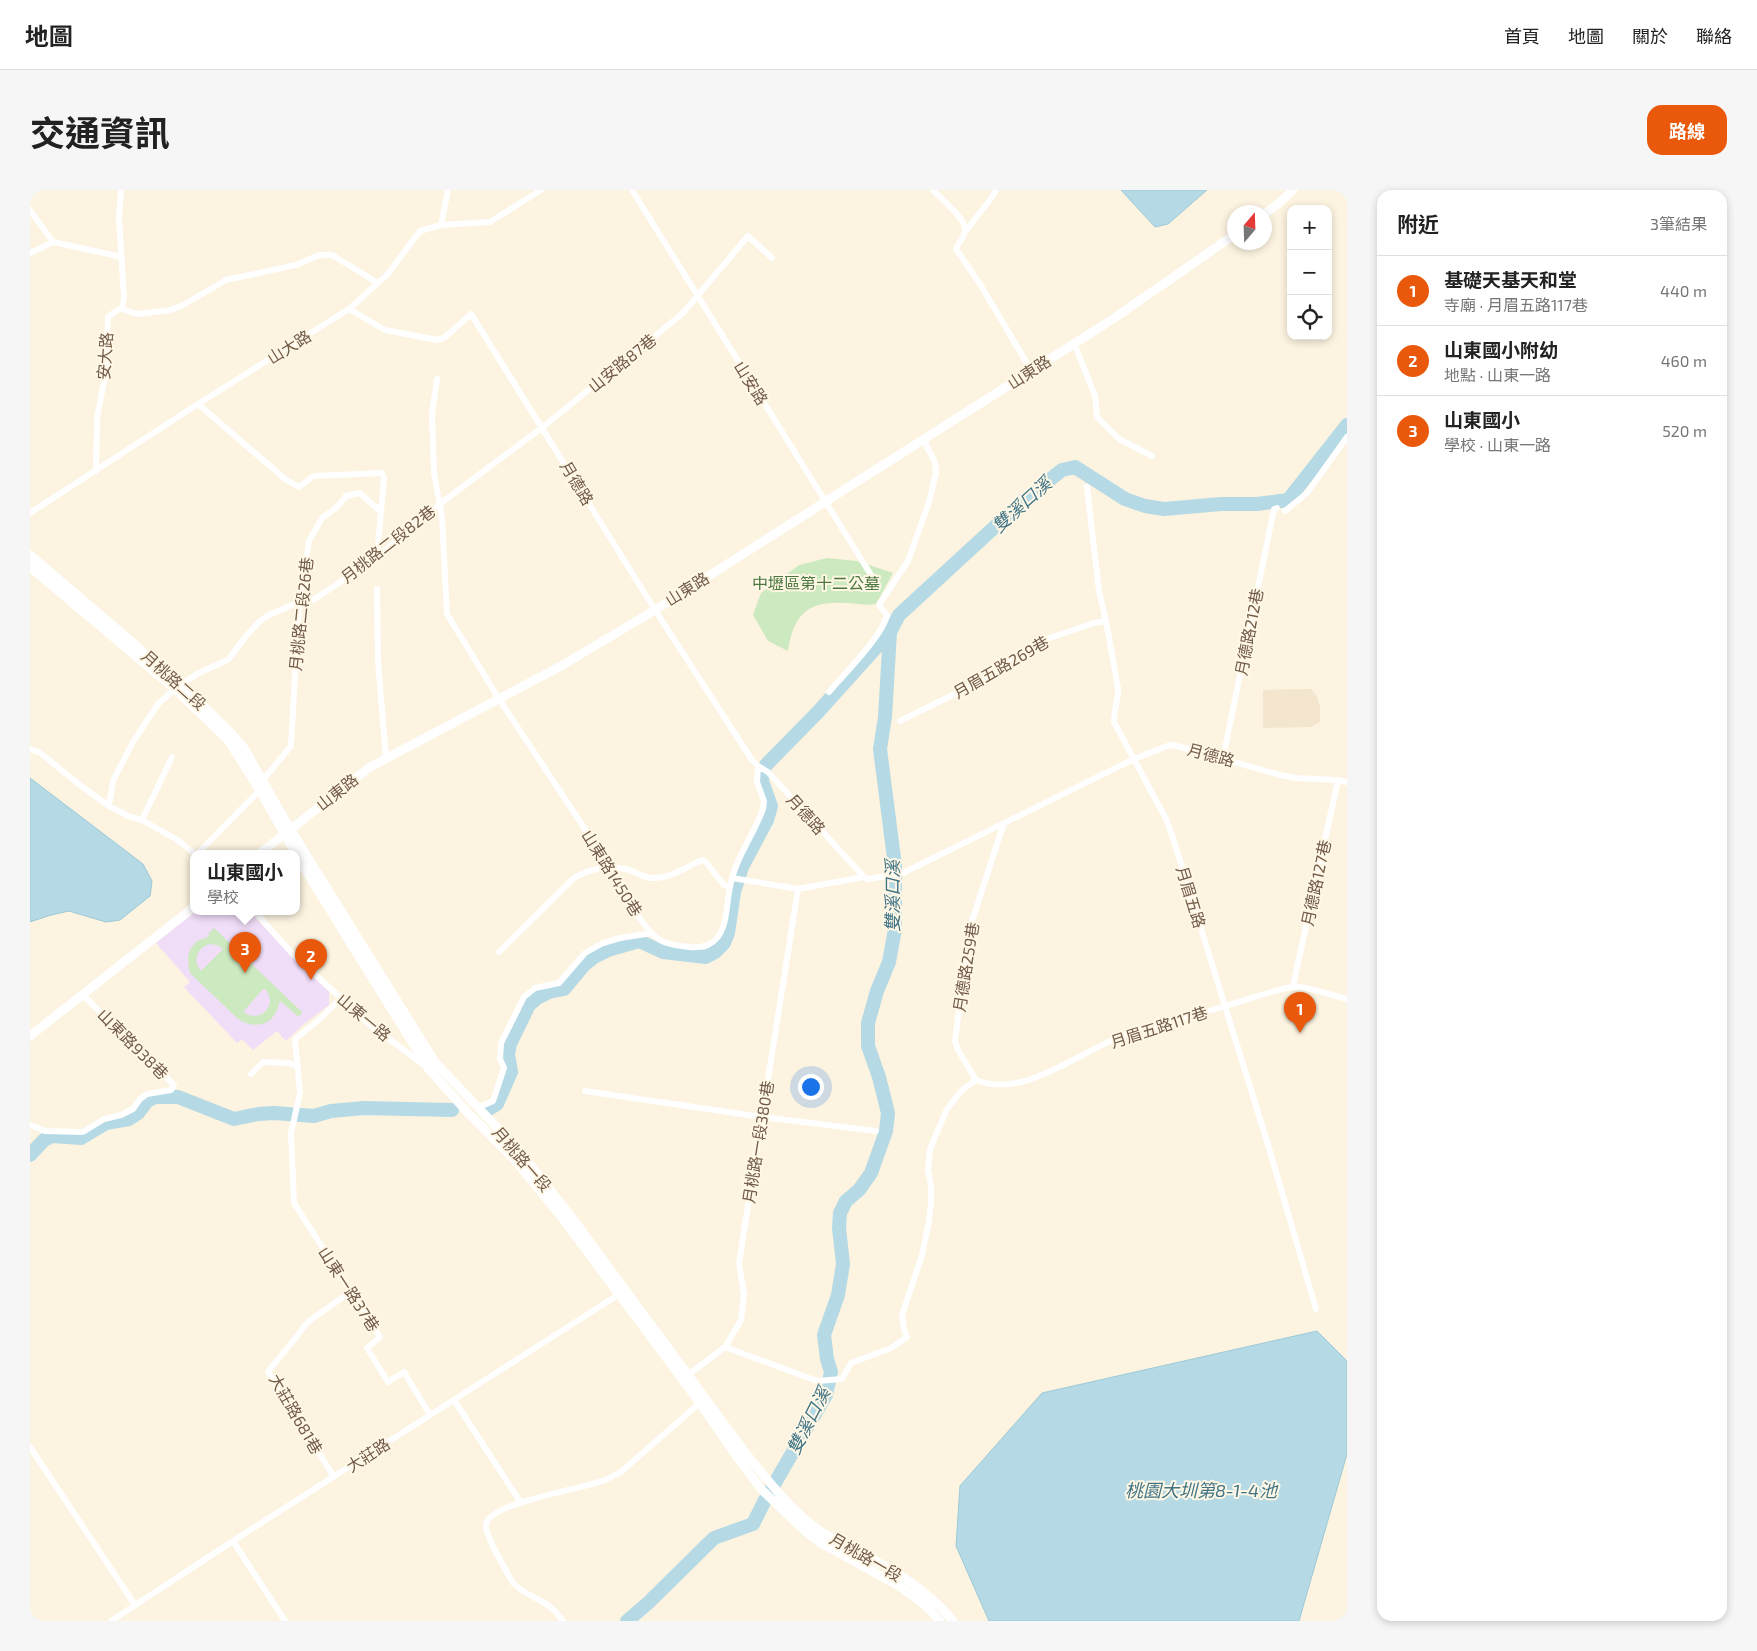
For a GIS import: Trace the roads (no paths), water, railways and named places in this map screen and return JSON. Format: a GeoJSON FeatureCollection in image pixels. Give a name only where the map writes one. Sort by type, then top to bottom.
{"type":"FeatureCollection","features":[{"type":"Feature","properties":{"kind":"street","name":"安大路"},"geometry":{"type":"LineString","coordinates":[[96,471],[97,418],[105,376],[108,318],[119,309],[122,309],[124,298],[119,218],[121,190]]}},
{"type":"Feature","properties":{"kind":"street"},"geometry":{"type":"LineString","coordinates":[[441,225],[448,190]]}},
{"type":"Feature","properties":{"kind":"street","name":"山大路"},"geometry":{"type":"LineString","coordinates":[[30,513],[349,309],[388,274],[420,231],[441,225],[490,222],[541,190]]}},
{"type":"Feature","properties":{"kind":"street","name":"山安路"},"geometry":{"type":"LineString","coordinates":[[632,190],[871,575]]}},
{"type":"Feature","properties":{"kind":"street"},"geometry":{"type":"LineString","coordinates":[[933,190],[960,218],[965,226],[965,232]]}},
{"type":"Feature","properties":{"kind":"street"},"geometry":{"type":"LineString","coordinates":[[996,190],[965,232],[956,249],[980,284],[1031,370]]}},
{"type":"Feature","properties":{"kind":"street"},"geometry":{"type":"LineString","coordinates":[[1272,208],[1293,190]]}},
{"type":"Feature","properties":{"kind":"street"},"geometry":{"type":"LineString","coordinates":[[30,210],[53,242]]}},
{"type":"Feature","properties":{"kind":"street","name":"山安路87巷"},"geometry":{"type":"LineString","coordinates":[[543,428],[683,312],[748,236],[772,258]]}},
{"type":"Feature","properties":{"kind":"street","name":"山東路"},"geometry":{"type":"LineString","coordinates":[[264,850],[357,776],[386,758],[499,700],[655,610],[1113,319],[1227,240]]}},
{"type":"Feature","properties":{"kind":"street"},"geometry":{"type":"LineString","coordinates":[[30,253],[53,242],[122,257]]}},
{"type":"Feature","properties":{"kind":"street"},"geometry":{"type":"LineString","coordinates":[[122,309],[137,314],[171,310],[226,280],[296,265],[319,255],[332,254],[378,283]]}},
{"type":"Feature","properties":{"kind":"street","name":"月德路"},"geometry":{"type":"LineString","coordinates":[[349,309],[385,330],[437,340],[444,338],[471,314],[655,610],[752,760],[768,772],[864,877],[868,879],[903,873],[1134,759],[1170,745],[1280,775],[1347,782]]}},
{"type":"Feature","properties":{"kind":"street"},"geometry":{"type":"LineString","coordinates":[[1074,343],[1095,396],[1097,417],[1119,439],[1152,456]]}},
{"type":"Feature","properties":{"kind":"street","name":"山東路1450巷"},"geometry":{"type":"LineString","coordinates":[[437,379],[432,414],[434,473],[440,503],[447,614],[499,700],[610,867],[621,889],[660,940],[671,944],[699,948],[708,945],[716,939],[723,929],[735,866],[763,810],[764,801],[757,782],[758,766]]}},
{"type":"Feature","properties":{"kind":"street"},"geometry":{"type":"LineString","coordinates":[[198,404],[285,478],[299,487],[314,476],[382,473],[384,478],[377,557]]}},
{"type":"Feature","properties":{"kind":"street","name":"月桃路二段82巷"},"geometry":{"type":"LineString","coordinates":[[109,806],[113,781],[133,742],[158,704],[178,687],[204,670],[229,659],[260,621],[292,605],[315,599],[377,557],[440,503],[543,428]]}},
{"type":"Feature","properties":{"kind":"street"},"geometry":{"type":"LineString","coordinates":[[1285,511],[1307,493],[1347,438]]}},
{"type":"Feature","properties":{"kind":"street"},"geometry":{"type":"LineString","coordinates":[[829,692],[869,646],[886,621],[887,615],[879,605],[908,561],[922,526],[936,473],[935,462],[923,439]]}},
{"type":"Feature","properties":{"kind":"street","name":"月眉五路"},"geometry":{"type":"LineString","coordinates":[[1087,487],[1099,591],[1118,688],[1114,722],[1166,819],[1266,1139],[1316,1309]]}},
{"type":"Feature","properties":{"kind":"street","name":"月桃路二段26巷"},"geometry":{"type":"LineString","coordinates":[[200,850],[263,785],[291,746],[299,604],[308,541],[322,518],[337,507],[346,496],[360,493],[381,512]]}},
{"type":"Feature","properties":{"kind":"street","name":"月德路212巷"},"geometry":{"type":"LineString","coordinates":[[1223,758],[1274,509],[1277,508]]}},
{"type":"Feature","properties":{"kind":"street","name":"月桃路二段"},"geometry":{"type":"LineString","coordinates":[[30,555],[232,734],[244,748],[287,832]]}},
{"type":"Feature","properties":{"kind":"street","name":"月桃路二段"},"geometry":{"type":"LineString","coordinates":[[30,567],[178,687]]}},
{"type":"Feature","properties":{"kind":"street"},"geometry":{"type":"LineString","coordinates":[[377,589],[378,661],[386,758]]}},
{"type":"Feature","properties":{"kind":"street","name":"月眉五路269巷"},"geometry":{"type":"LineString","coordinates":[[900,721],[995,674],[1030,647],[1041,641],[1094,623],[1106,621]]}},
{"type":"Feature","properties":{"kind":"street"},"geometry":{"type":"LineString","coordinates":[[30,749],[39,752],[109,806],[128,816],[142,820],[176,839],[191,850]]}},
{"type":"Feature","properties":{"kind":"street"},"geometry":{"type":"LineString","coordinates":[[142,820],[172,757]]}},
{"type":"Feature","properties":{"kind":"street","name":"月德路127巷"},"geometry":{"type":"LineString","coordinates":[[1293,986],[1338,780]]}},
{"type":"Feature","properties":{"kind":"street","name":"月德路259巷"},"geometry":{"type":"LineString","coordinates":[[976,1080],[958,1050],[955,1041],[969,930],[1004,823]]}},
{"type":"Feature","properties":{"kind":"street","name":"月桃路一段"},"geometry":{"type":"LineString","coordinates":[[287,832],[294,850]]}},
{"type":"Feature","properties":{"kind":"street","name":"月桃路一段"},"geometry":{"type":"LineString","coordinates":[[287,832],[298,850]]}},
{"type":"Feature","properties":{"kind":"street","name":"月桃路一段"},"geometry":{"type":"LineString","coordinates":[[300,853],[432,1065],[520,1152],[622,1293],[703,1400],[768,1480],[812,1525],[887,1567],[926,1593],[953,1621]]}},
{"type":"Feature","properties":{"kind":"street"},"geometry":{"type":"LineString","coordinates":[[499,952],[574,878],[594,870],[610,867],[626,869],[650,878],[679,872],[702,860],[705,861],[724,885],[730,887]]}},
{"type":"Feature","properties":{"kind":"street","name":"月桃路一段"},"geometry":{"type":"LineString","coordinates":[[300,861],[432,1065],[468,1113],[513,1158],[566,1217]]}},
{"type":"Feature","properties":{"kind":"street"},"geometry":{"type":"LineString","coordinates":[[732,878],[798,890],[864,877]]}},
{"type":"Feature","properties":{"kind":"street","name":"月桃路一段380巷"},"geometry":{"type":"LineString","coordinates":[[689,1374],[725,1347],[741,1320],[744,1295],[739,1263],[798,890]]}},
{"type":"Feature","properties":{"kind":"street"},"geometry":{"type":"LineString","coordinates":[[30,1036],[190,910]]}},
{"type":"Feature","properties":{"kind":"street","name":"山東一路"},"geometry":{"type":"LineString","coordinates":[[258,915],[292,953],[370,1025],[432,1065]]}},
{"type":"Feature","properties":{"kind":"street"},"geometry":{"type":"LineString","coordinates":[[477,1108],[493,1101],[504,1068],[500,1060],[501,1043],[524,996],[535,988],[559,983],[585,953],[603,943],[652,932]]}},
{"type":"Feature","properties":{"kind":"street","name":"月眉五路117巷"},"geometry":{"type":"LineString","coordinates":[[976,1080],[985,1084],[999,1085],[1026,1079],[1054,1070],[1119,1037],[1293,986],[1347,999]]}},
{"type":"Feature","properties":{"kind":"street","name":"山東路938巷"},"geometry":{"type":"LineString","coordinates":[[30,1125],[45,1131],[83,1132],[104,1119],[121,1115],[133,1109],[147,1094],[173,1088],[174,1085],[83,995]]}},
{"type":"Feature","properties":{"kind":"street"},"geometry":{"type":"LineString","coordinates":[[298,1067],[295,1039],[320,1019],[341,998]]}},
{"type":"Feature","properties":{"kind":"street"},"geometry":{"type":"LineString","coordinates":[[251,1074],[263,1062],[289,1063],[298,1067]]}},
{"type":"Feature","properties":{"kind":"street","name":"山東一路37巷"},"geometry":{"type":"LineString","coordinates":[[298,1067],[300,1093],[291,1132],[294,1203],[380,1337],[367,1348],[388,1382],[404,1372],[430,1415]]}},
{"type":"Feature","properties":{"kind":"street"},"geometry":{"type":"LineString","coordinates":[[725,1347],[817,1381],[842,1379],[851,1364],[891,1348],[907,1337],[902,1315],[924,1245],[929,1221],[931,1202],[928,1170],[930,1149],[947,1109],[962,1090],[976,1080]]}},
{"type":"Feature","properties":{"kind":"street"},"geometry":{"type":"LineString","coordinates":[[585,1091],[762,1117],[876,1131]]}},
{"type":"Feature","properties":{"kind":"street","name":"大莊路681巷"},"geometry":{"type":"LineString","coordinates":[[334,1478],[268,1372],[308,1322],[350,1292]]}},
{"type":"Feature","properties":{"kind":"street","name":"月桃路一段"},"geometry":{"type":"LineString","coordinates":[[622,1293],[689,1374],[737,1457],[762,1490],[806,1532],[821,1543],[905,1591],[924,1604],[940,1621]]}},
{"type":"Feature","properties":{"kind":"street","name":"大莊路"},"geometry":{"type":"LineString","coordinates":[[111,1621],[622,1293]]}},
{"type":"Feature","properties":{"kind":"street"},"geometry":{"type":"LineString","coordinates":[[454,1400],[521,1503]]}},
{"type":"Feature","properties":{"kind":"street"},"geometry":{"type":"LineString","coordinates":[[563,1621],[558,1613],[547,1603],[513,1584],[487,1534],[486,1524],[488,1518],[521,1503],[607,1480],[621,1472],[703,1400]]}},
{"type":"Feature","properties":{"kind":"street"},"geometry":{"type":"LineString","coordinates":[[30,1447],[135,1605]]}},
{"type":"Feature","properties":{"kind":"street"},"geometry":{"type":"LineString","coordinates":[[233,1541],[285,1621]]}},
{"type":"Feature","properties":{"kind":"street"},"geometry":{"type":"LineString","coordinates":[[858,1552],[860,1566]]}},
{"type":"Feature","properties":{"kind":"water"},"geometry":{"type":"Polygon","coordinates":[[[1121,190],[1207,190],[1168,224],[1155,227],[1121,190]]]}},
{"type":"Feature","properties":{"kind":"water"},"geometry":{"type":"Polygon","coordinates":[[[30,778],[143,864],[152,881],[150,896],[120,920],[106,922],[69,911],[30,922],[30,778]]]}},
{"type":"Feature","properties":{"kind":"water","name":"桃園大圳第8-1-4池"},"geometry":{"type":"Polygon","coordinates":[[[1317,1331],[1347,1361],[1347,1454],[1299,1621],[989,1621],[956,1546],[960,1486],[1042,1393],[1317,1331]]]}},
{"type":"Feature","properties":{"kind":"waterway","name":"雙溪口溪"},"geometry":{"type":"LineString","coordinates":[[627,1621],[714,1538],[753,1524],[826,1395],[831,1372],[827,1359],[824,1335],[838,1295],[843,1264],[839,1228],[840,1213],[846,1201],[859,1190],[871,1173],[886,1131],[888,1113],[879,1077],[868,1046],[868,1023],[877,991],[889,962],[895,929],[895,866],[880,749],[885,717],[890,632],[899,615],[1024,500],[1062,470],[1075,467],[1125,499],[1145,506],[1164,509],[1221,504],[1257,504],[1288,500],[1347,425]]}},
{"type":"Feature","properties":{"kind":"waterway"},"geometry":{"type":"LineString","coordinates":[[487,1110],[497,1104],[511,1072],[508,1054],[510,1044],[529,1005],[537,998],[549,992],[564,989],[584,965],[594,957],[608,950],[639,941],[663,952],[706,957],[715,952],[724,943],[728,933],[734,892],[742,867],[767,820],[771,806],[762,781],[762,773],[766,765],[818,712],[890,632]]}},
{"type":"Feature","properties":{"kind":"waterway"},"geometry":{"type":"LineString","coordinates":[[30,1155],[44,1140],[52,1136],[81,1138],[106,1123],[129,1119],[138,1113],[147,1101],[155,1097],[178,1097],[234,1119],[274,1113],[314,1116],[331,1111],[364,1108],[452,1110]]}},
{"type":"Feature","properties":{"kind":"place","name":"山東國小"},"geometry":{"type":"Point","coordinates":[245,973]}},
{"type":"Feature","properties":{"kind":"place","name":"山東國小附幼"},"geometry":{"type":"Point","coordinates":[311,980]}},
{"type":"Feature","properties":{"kind":"place","name":"基礎天基天和堂"},"geometry":{"type":"Point","coordinates":[1300,1033]}},
{"type":"Feature","properties":{"kind":"park label","name":"中壢區第十二公墓"},"geometry":{"type":"Point","coordinates":[816,583]}}]}
